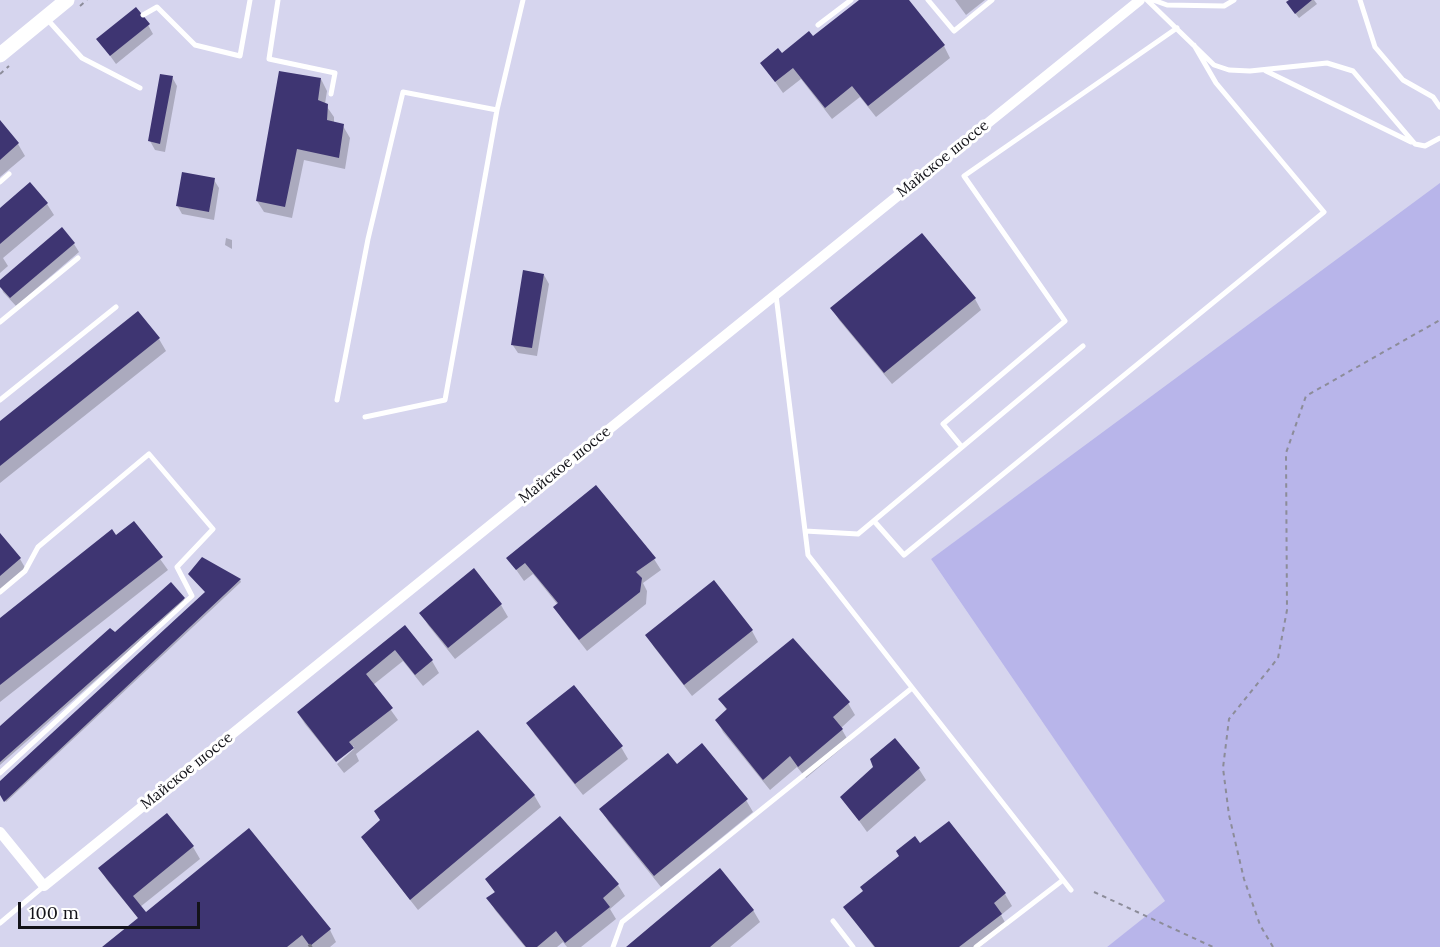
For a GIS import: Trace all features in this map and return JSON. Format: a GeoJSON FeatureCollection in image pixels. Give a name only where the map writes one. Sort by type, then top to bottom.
{"type":"FeatureCollection","features":[{"type":"Feature","properties":{"kind":"street"},"geometry":{"type":"LineString","coordinates":[[0,55],[67,0]]}},
{"type":"Feature","properties":{"kind":"street","name":"Майское шоссе"},"geometry":{"type":"LineString","coordinates":[[44,886],[1140,0]]}},
{"type":"Feature","properties":{"kind":"street"},"geometry":{"type":"LineString","coordinates":[[0,832],[44,886]]}},
{"type":"Feature","properties":{"kind":"lane"},"geometry":{"type":"LineString","coordinates":[[143,15],[157,7],[195,45],[240,56],[250,0]]}},
{"type":"Feature","properties":{"kind":"lane"},"geometry":{"type":"LineString","coordinates":[[278,0],[269,59],[335,73],[331,94]]}},
{"type":"Feature","properties":{"kind":"lane"},"geometry":{"type":"LineString","coordinates":[[365,417],[445,400],[496,110],[523,0]]}},
{"type":"Feature","properties":{"kind":"lane"},"geometry":{"type":"LineString","coordinates":[[818,25],[850,0]]}},
{"type":"Feature","properties":{"kind":"lane"},"geometry":{"type":"LineString","coordinates":[[928,0],[954,31],[992,0]]}},
{"type":"Feature","properties":{"kind":"lane"},"geometry":{"type":"LineString","coordinates":[[1147,0],[1221,68],[1264,70],[1327,63],[1353,71],[1415,144]]}},
{"type":"Feature","properties":{"kind":"lane"},"geometry":{"type":"LineString","coordinates":[[1153,0],[1167,5],[1224,6],[1234,0]]}},
{"type":"Feature","properties":{"kind":"lane"},"geometry":{"type":"LineString","coordinates":[[1360,0],[1375,47],[1402,80],[1433,97],[1440,107]]}},
{"type":"Feature","properties":{"kind":"lane"},"geometry":{"type":"LineString","coordinates":[[46,17],[82,58],[140,88]]}},
{"type":"Feature","properties":{"kind":"lane"},"geometry":{"type":"LineString","coordinates":[[962,447],[943,424],[1065,321],[964,176],[1177,28]]}},
{"type":"Feature","properties":{"kind":"lane"},"geometry":{"type":"LineString","coordinates":[[874,521],[904,555],[1324,212],[1216,83],[1194,45]]}},
{"type":"Feature","properties":{"kind":"lane"},"geometry":{"type":"LineString","coordinates":[[1264,70],[1415,144],[1425,146],[1440,138]]}},
{"type":"Feature","properties":{"kind":"lane"},"geometry":{"type":"LineString","coordinates":[[337,400],[368,239],[403,92],[496,110]]}},
{"type":"Feature","properties":{"kind":"lane"},"geometry":{"type":"LineString","coordinates":[[0,182],[9,174]]}},
{"type":"Feature","properties":{"kind":"lane"},"geometry":{"type":"LineString","coordinates":[[0,322],[78,258]]}},
{"type":"Feature","properties":{"kind":"lane"},"geometry":{"type":"LineString","coordinates":[[776,294],[808,555],[1071,890]]}},
{"type":"Feature","properties":{"kind":"lane"},"geometry":{"type":"LineString","coordinates":[[0,400],[116,307]]}},
{"type":"Feature","properties":{"kind":"lane"},"geometry":{"type":"LineString","coordinates":[[805,531],[858,534],[1083,346]]}},
{"type":"Feature","properties":{"kind":"lane"},"geometry":{"type":"LineString","coordinates":[[0,592],[25,571],[38,547],[149,454],[213,529],[177,567],[192,596],[0,773]]}},
{"type":"Feature","properties":{"kind":"lane"},"geometry":{"type":"LineString","coordinates":[[613,947],[622,922],[912,688]]}},
{"type":"Feature","properties":{"kind":"lane"},"geometry":{"type":"LineString","coordinates":[[976,947],[1063,880]]}},
{"type":"Feature","properties":{"kind":"lane"},"geometry":{"type":"LineString","coordinates":[[0,923],[44,886]]}},
{"type":"Feature","properties":{"kind":"lane"},"geometry":{"type":"LineString","coordinates":[[833,921],[853,947]]}},
{"type":"Feature","properties":{"kind":"path"},"geometry":{"type":"LineString","coordinates":[[1273,947],[1260,925],[1244,879],[1229,815],[1223,768],[1229,719],[1278,658],[1287,610],[1286,453],[1306,396],[1440,320]]}},
{"type":"Feature","properties":{"kind":"path"},"geometry":{"type":"LineString","coordinates":[[1095,892],[1213,947]]}},
{"type":"Feature","properties":{"kind":"shaded area"},"geometry":{"type":"Polygon","coordinates":[[[0,0],[1440,0],[1440,189],[931,559],[1166,902],[1107,947],[0,947],[0,0]]]}},
{"type":"Feature","properties":{"kind":"shaded area"},"geometry":{"type":"Polygon","coordinates":[[[1440,183],[1440,947],[1107,947],[1165,901],[931,559],[1440,183]]]}},
{"type":"Feature","properties":{"kind":"building"},"geometry":{"type":"Polygon","coordinates":[[[859,0],[909,0],[945,45],[868,106],[852,86],[825,108],[793,68],[775,82],[760,63],[778,48],[782,53],[809,31],[813,36],[859,0]]]}},
{"type":"Feature","properties":{"kind":"building"},"geometry":{"type":"Polygon","coordinates":[[[1312,0],[1295,14],[1286,2],[1312,0]]]}},
{"type":"Feature","properties":{"kind":"building"},"geometry":{"type":"Polygon","coordinates":[[[136,7],[150,24],[110,56],[96,39],[136,7]]]}},
{"type":"Feature","properties":{"kind":"building"},"geometry":{"type":"Polygon","coordinates":[[[279,71],[321,78],[318,100],[328,104],[327,120],[344,124],[339,158],[297,149],[285,207],[256,201],[279,71]]]}},
{"type":"Feature","properties":{"kind":"building"},"geometry":{"type":"Polygon","coordinates":[[[160,74],[173,76],[160,144],[148,141],[160,74]]]}},
{"type":"Feature","properties":{"kind":"building"},"geometry":{"type":"Polygon","coordinates":[[[0,120],[19,143],[0,160],[0,120]]]}},
{"type":"Feature","properties":{"kind":"building"},"geometry":{"type":"Polygon","coordinates":[[[182,172],[215,178],[209,212],[176,206],[182,172]]]}},
{"type":"Feature","properties":{"kind":"building"},"geometry":{"type":"Polygon","coordinates":[[[30,182],[48,203],[0,244],[0,208],[30,182]]]}},
{"type":"Feature","properties":{"kind":"building"},"geometry":{"type":"Polygon","coordinates":[[[62,227],[75,243],[10,298],[0,287],[0,280],[62,227]]]}},
{"type":"Feature","properties":{"kind":"building"},"geometry":{"type":"Polygon","coordinates":[[[922,233],[976,298],[884,373],[830,308],[922,233]]]}},
{"type":"Feature","properties":{"kind":"building"},"geometry":{"type":"Polygon","coordinates":[[[523,270],[544,274],[532,348],[511,345],[523,270]]]}},
{"type":"Feature","properties":{"kind":"building"},"geometry":{"type":"Polygon","coordinates":[[[138,311],[160,338],[0,466],[0,421],[138,311]]]}},
{"type":"Feature","properties":{"kind":"building"},"geometry":{"type":"Polygon","coordinates":[[[596,485],[656,558],[636,572],[642,578],[640,592],[579,640],[553,607],[558,603],[525,563],[516,570],[506,558],[596,485]]]}},
{"type":"Feature","properties":{"kind":"building"},"geometry":{"type":"Polygon","coordinates":[[[134,521],[163,557],[0,685],[0,618],[112,529],[116,535],[134,521]]]}},
{"type":"Feature","properties":{"kind":"building"},"geometry":{"type":"Polygon","coordinates":[[[0,533],[21,558],[0,576],[0,533]]]}},
{"type":"Feature","properties":{"kind":"building"},"geometry":{"type":"Polygon","coordinates":[[[202,557],[241,579],[4,802],[0,795],[0,781],[205,592],[188,574],[202,557]]]}},
{"type":"Feature","properties":{"kind":"building"},"geometry":{"type":"Polygon","coordinates":[[[474,568],[502,604],[448,648],[419,613],[474,568]]]}},
{"type":"Feature","properties":{"kind":"building"},"geometry":{"type":"Polygon","coordinates":[[[714,580],[753,630],[684,685],[645,635],[714,580]]]}},
{"type":"Feature","properties":{"kind":"building"},"geometry":{"type":"Polygon","coordinates":[[[171,582],[185,598],[0,762],[0,726],[110,628],[115,632],[171,582]]]}},
{"type":"Feature","properties":{"kind":"building"},"geometry":{"type":"Polygon","coordinates":[[[405,625],[433,660],[415,675],[395,650],[366,674],[393,708],[349,742],[354,748],[336,762],[297,712],[405,625]]]}},
{"type":"Feature","properties":{"kind":"building"},"geometry":{"type":"Polygon","coordinates":[[[793,638],[850,702],[833,717],[843,729],[798,767],[790,756],[763,780],[715,720],[727,709],[718,699],[793,638]]]}},
{"type":"Feature","properties":{"kind":"building"},"geometry":{"type":"Polygon","coordinates":[[[574,685],[623,746],[575,784],[526,723],[574,685]]]}},
{"type":"Feature","properties":{"kind":"building"},"geometry":{"type":"Polygon","coordinates":[[[478,730],[535,795],[410,900],[361,837],[380,820],[374,811],[478,730]]]}},
{"type":"Feature","properties":{"kind":"building"},"geometry":{"type":"Polygon","coordinates":[[[895,738],[920,768],[859,821],[840,797],[873,767],[870,759],[895,738]]]}},
{"type":"Feature","properties":{"kind":"building"},"geometry":{"type":"Polygon","coordinates":[[[702,743],[748,799],[654,876],[599,809],[668,753],[677,764],[702,743]]]}},
{"type":"Feature","properties":{"kind":"building"},"geometry":{"type":"Polygon","coordinates":[[[167,813],[194,846],[133,896],[146,912],[249,828],[331,929],[310,946],[302,935],[287,947],[102,947],[138,918],[98,868],[167,813]]]}},
{"type":"Feature","properties":{"kind":"building"},"geometry":{"type":"Polygon","coordinates":[[[560,816],[619,884],[603,898],[610,907],[565,943],[556,931],[537,947],[526,947],[486,898],[495,892],[485,879],[560,816]]]}},
{"type":"Feature","properties":{"kind":"building"},"geometry":{"type":"Polygon","coordinates":[[[949,821],[1006,893],[994,903],[1002,914],[959,947],[875,947],[843,907],[863,891],[860,887],[899,856],[896,851],[915,836],[920,843],[949,821]]]}},
{"type":"Feature","properties":{"kind":"building"},"geometry":{"type":"Polygon","coordinates":[[[720,868],[754,910],[710,947],[626,947],[720,868]]]}},
{"type":"Feature","properties":{"kind":"railway"},"geometry":{"type":"LineString","coordinates":[[309,947],[315,942]]}}]}
